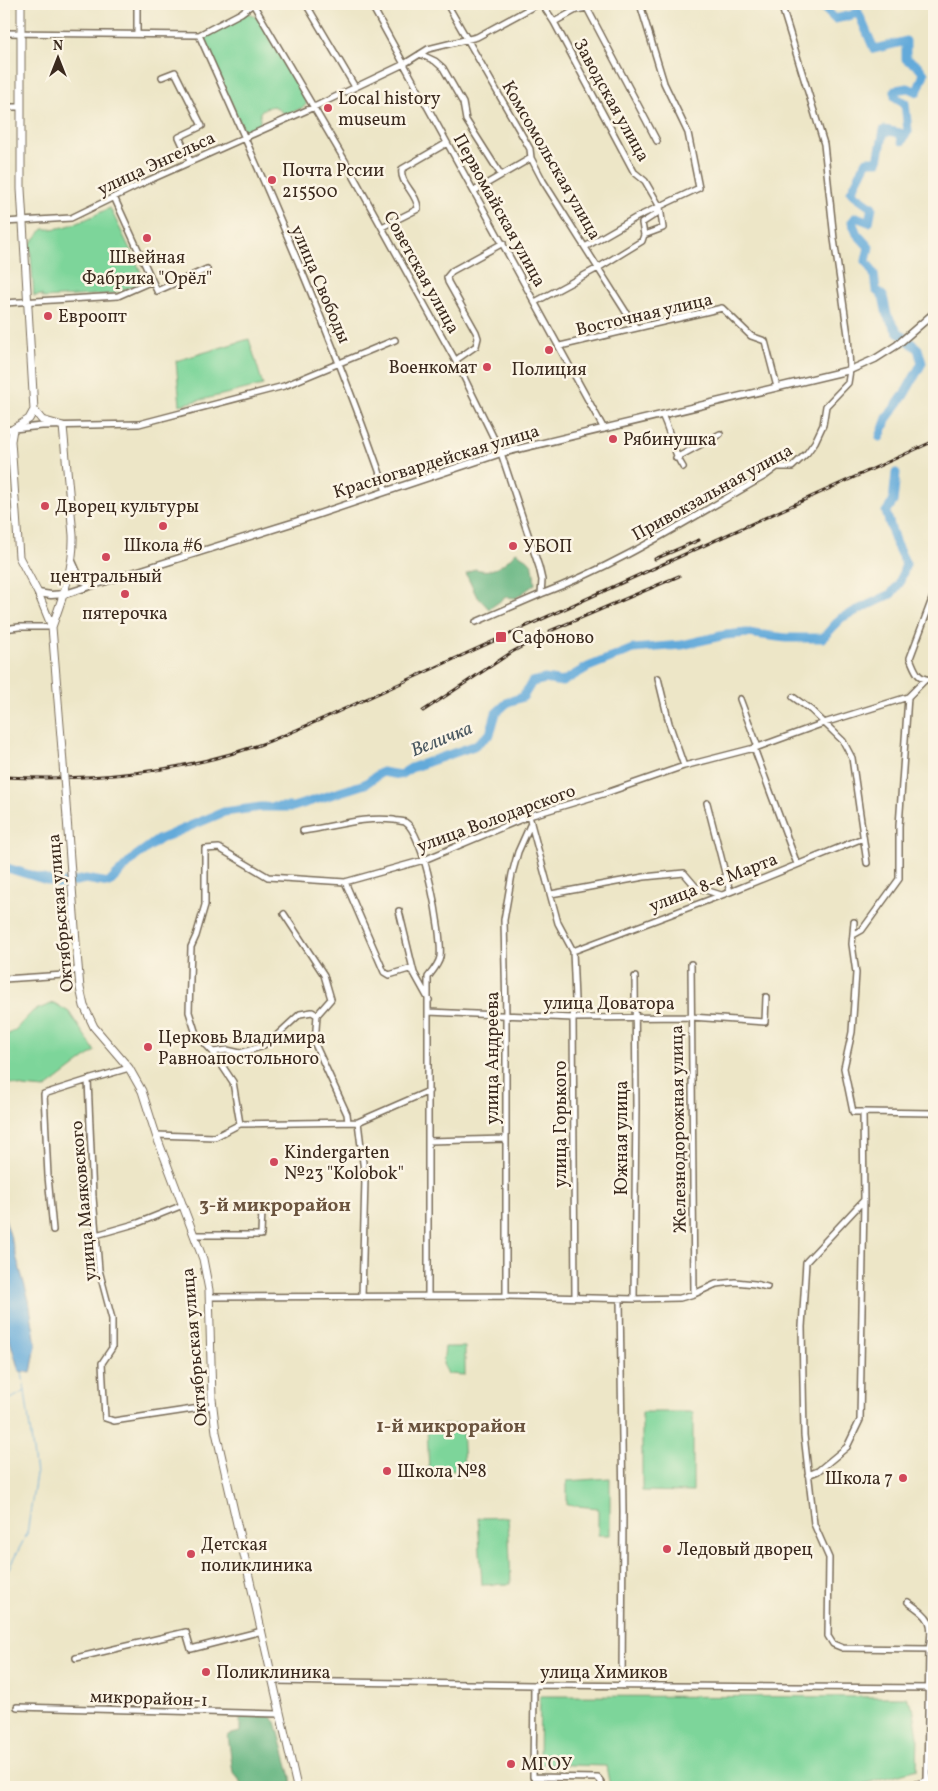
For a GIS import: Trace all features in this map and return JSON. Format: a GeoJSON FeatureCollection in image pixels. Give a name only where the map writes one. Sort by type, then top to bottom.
{"type":"FeatureCollection","features":[{"type":"Feature","properties":{"kind":"main road"},"geometry":{"type":"LineString","coordinates":[[13,430],[29,419],[34,410],[22,222],[21,4]]}},
{"type":"Feature","properties":{"kind":"main road"},"geometry":{"type":"LineString","coordinates":[[34,410],[42,420],[63,426]]}},
{"type":"Feature","properties":{"kind":"main road","name":"Октябрьская улица"},"geometry":{"type":"LineString","coordinates":[[52,626],[64,594],[72,561],[73,535],[63,426]]}},
{"type":"Feature","properties":{"kind":"main road","name":"Октябрьская улица"},"geometry":{"type":"LineString","coordinates":[[13,430],[11,441],[19,557],[38,593],[52,626],[80,988],[84,1006],[94,1027],[129,1068],[142,1091],[156,1135],[205,1268],[209,1297],[212,1406],[216,1432],[297,1787]]}},
{"type":"Feature","properties":{"kind":"main road"},"geometry":{"type":"LineString","coordinates":[[907,1787],[930,1781]]}},
{"type":"Feature","properties":{"kind":"street"},"geometry":{"type":"LineString","coordinates":[[137,4],[137,34]]}},
{"type":"Feature","properties":{"kind":"street"},"geometry":{"type":"LineString","coordinates":[[4,33],[199,35],[241,13],[253,4]]}},
{"type":"Feature","properties":{"kind":"street","name":"Советская улица"},"geometry":{"type":"LineString","coordinates":[[253,4],[314,107],[456,360],[501,453]]}},
{"type":"Feature","properties":{"kind":"street"},"geometry":{"type":"LineString","coordinates":[[306,4],[355,87]]}},
{"type":"Feature","properties":{"kind":"street","name":"Первомайская улица"},"geometry":{"type":"LineString","coordinates":[[371,4],[604,429]]}},
{"type":"Feature","properties":{"kind":"street","name":"Комсомольская улица"},"geometry":{"type":"LineString","coordinates":[[447,4],[530,149],[531,158],[636,328]]}},
{"type":"Feature","properties":{"kind":"street","name":"улица Энгельса"},"geometry":{"type":"LineString","coordinates":[[4,222],[71,218],[314,107],[404,64],[428,49],[477,37],[538,4]]}},
{"type":"Feature","properties":{"kind":"street","name":"Заводская улица"},"geometry":{"type":"LineString","coordinates":[[542,4],[554,22],[634,172],[645,182],[660,208]]}},
{"type":"Feature","properties":{"kind":"street"},"geometry":{"type":"LineString","coordinates":[[576,10],[577,4]]}},
{"type":"Feature","properties":{"kind":"street"},"geometry":{"type":"LineString","coordinates":[[585,247],[637,217],[660,208],[699,188],[688,133],[664,83],[640,4]]}},
{"type":"Feature","properties":{"kind":"street"},"geometry":{"type":"LineString","coordinates":[[781,4],[824,144],[834,239],[848,335],[850,370]]}},
{"type":"Feature","properties":{"kind":"street"},"geometry":{"type":"LineString","coordinates":[[554,22],[576,10],[588,8],[657,140]]}},
{"type":"Feature","properties":{"kind":"street","name":"улица Свободы"},"geometry":{"type":"LineString","coordinates":[[199,35],[245,137],[339,364],[386,491]]}},
{"type":"Feature","properties":{"kind":"street"},"geometry":{"type":"LineString","coordinates":[[420,54],[443,68],[463,103],[466,120],[501,175]]}},
{"type":"Feature","properties":{"kind":"street"},"geometry":{"type":"LineString","coordinates":[[162,77],[175,72],[202,126],[179,137],[190,162]]}},
{"type":"Feature","properties":{"kind":"street"},"geometry":{"type":"LineString","coordinates":[[4,107],[21,107]]}},
{"type":"Feature","properties":{"kind":"street"},"geometry":{"type":"LineString","coordinates":[[382,227],[418,209],[416,201],[402,175],[402,169],[447,143]]}},
{"type":"Feature","properties":{"kind":"street"},"geometry":{"type":"LineString","coordinates":[[474,191],[531,158]]}},
{"type":"Feature","properties":{"kind":"street"},"geometry":{"type":"LineString","coordinates":[[114,197],[157,291],[207,269]]}},
{"type":"Feature","properties":{"kind":"street"},"geometry":{"type":"LineString","coordinates":[[644,236],[663,228],[660,208]]}},
{"type":"Feature","properties":{"kind":"street"},"geometry":{"type":"LineString","coordinates":[[536,302],[642,242],[644,236],[642,222],[656,214],[660,208]]}},
{"type":"Feature","properties":{"kind":"street"},"geometry":{"type":"LineString","coordinates":[[456,360],[476,346],[478,338],[447,277],[452,271],[503,244]]}},
{"type":"Feature","properties":{"kind":"street"},"geometry":{"type":"LineString","coordinates":[[4,303],[118,296],[152,281]]}},
{"type":"Feature","properties":{"kind":"street","name":"Восточная улица"},"geometry":{"type":"LineString","coordinates":[[560,346],[722,308],[751,336],[765,341],[777,387]]}},
{"type":"Feature","properties":{"kind":"street","name":"Красногвардейская улица"},"geometry":{"type":"LineString","coordinates":[[38,593],[64,594],[292,523],[501,453],[850,370],[897,346],[934,313]]}},
{"type":"Feature","properties":{"kind":"street"},"geometry":{"type":"LineString","coordinates":[[4,430],[42,426],[139,424],[284,386],[394,340]]}},
{"type":"Feature","properties":{"kind":"street","name":"Привокзальная улица"},"geometry":{"type":"LineString","coordinates":[[476,622],[572,582],[638,550],[765,476],[777,467],[792,467],[808,453],[816,442],[823,425],[826,406],[848,383],[850,370]]}},
{"type":"Feature","properties":{"kind":"street"},"geometry":{"type":"LineString","coordinates":[[662,415],[676,458],[683,468]]}},
{"type":"Feature","properties":{"kind":"street"},"geometry":{"type":"LineString","coordinates":[[676,458],[720,434]]}},
{"type":"Feature","properties":{"kind":"street"},"geometry":{"type":"LineString","coordinates":[[501,453],[539,567],[542,580],[541,594]]}},
{"type":"Feature","properties":{"kind":"street"},"geometry":{"type":"LineString","coordinates":[[72,561],[80,580],[103,582]]}},
{"type":"Feature","properties":{"kind":"street"},"geometry":{"type":"LineString","coordinates":[[934,594],[910,658],[916,674],[925,680],[934,680]]}},
{"type":"Feature","properties":{"kind":"street"},"geometry":{"type":"LineString","coordinates":[[4,629],[52,626]]}},
{"type":"Feature","properties":{"kind":"street"},"geometry":{"type":"LineString","coordinates":[[658,678],[669,723],[684,766]]}},
{"type":"Feature","properties":{"kind":"street","name":"улица Володарского"},"geometry":{"type":"LineString","coordinates":[[213,1052],[196,1034],[189,1012],[191,947],[205,905],[205,849],[219,848],[268,877],[346,882],[424,860],[528,816],[606,793],[684,766],[756,748],[824,723],[908,697],[925,680]]}},
{"type":"Feature","properties":{"kind":"street"},"geometry":{"type":"LineString","coordinates":[[794,697],[811,710],[843,741],[852,758],[867,863]]}},
{"type":"Feature","properties":{"kind":"street"},"geometry":{"type":"LineString","coordinates":[[853,935],[862,930],[899,879],[899,826],[908,697]]}},
{"type":"Feature","properties":{"kind":"street"},"geometry":{"type":"LineString","coordinates":[[740,699],[797,864]]}},
{"type":"Feature","properties":{"kind":"street"},"geometry":{"type":"LineString","coordinates":[[707,803],[730,892]]}},
{"type":"Feature","properties":{"kind":"street"},"geometry":{"type":"LineString","coordinates":[[528,816],[558,923],[573,951]]}},
{"type":"Feature","properties":{"kind":"street"},"geometry":{"type":"LineString","coordinates":[[303,832],[334,827],[351,821],[377,818],[405,822],[414,831],[424,860],[437,913],[440,959],[428,977],[428,1296]]}},
{"type":"Feature","properties":{"kind":"street","name":"улица Андреева"},"geometry":{"type":"LineString","coordinates":[[506,1296],[504,920],[518,852],[530,824]]}},
{"type":"Feature","properties":{"kind":"street","name":"улица 8-е Марта"},"geometry":{"type":"LineString","coordinates":[[573,951],[730,892],[863,838]]}},
{"type":"Feature","properties":{"kind":"street"},"geometry":{"type":"LineString","coordinates":[[551,894],[644,877],[684,873],[696,887],[722,895]]}},
{"type":"Feature","properties":{"kind":"street"},"geometry":{"type":"LineString","coordinates":[[346,882],[384,972],[390,975],[409,969],[414,973]]}},
{"type":"Feature","properties":{"kind":"street"},"geometry":{"type":"LineString","coordinates":[[399,911],[414,973],[429,1001]]}},
{"type":"Feature","properties":{"kind":"street"},"geometry":{"type":"LineString","coordinates":[[284,914],[324,975],[331,999],[317,1015],[315,1044],[347,1114],[348,1122]]}},
{"type":"Feature","properties":{"kind":"street"},"geometry":{"type":"LineString","coordinates":[[854,922],[852,944],[856,973],[852,1032],[844,1068],[853,1112],[934,1113]]}},
{"type":"Feature","properties":{"kind":"street","name":"улица Горького"},"geometry":{"type":"LineString","coordinates":[[573,951],[575,1000],[573,1018],[574,1297]]}},
{"type":"Feature","properties":{"kind":"street","name":"Железнодорожная улица"},"geometry":{"type":"LineString","coordinates":[[691,964],[694,1294]]}},
{"type":"Feature","properties":{"kind":"street"},"geometry":{"type":"LineString","coordinates":[[4,979],[64,975],[78,970]]}},
{"type":"Feature","properties":{"kind":"street","name":"Южная улица"},"geometry":{"type":"LineString","coordinates":[[634,1299],[635,977]]}},
{"type":"Feature","properties":{"kind":"street","name":"улица Доватора"},"geometry":{"type":"LineString","coordinates":[[428,1012],[573,1018],[690,1017],[765,1022],[766,997]]}},
{"type":"Feature","properties":{"kind":"street"},"geometry":{"type":"LineString","coordinates":[[240,1124],[233,1082],[213,1052],[227,1050],[240,1054],[261,1047],[274,1038],[300,1014],[312,1012],[317,1015]]}},
{"type":"Feature","properties":{"kind":"street"},"geometry":{"type":"LineString","coordinates":[[53,1230],[44,1094],[129,1068]]}},
{"type":"Feature","properties":{"kind":"street","name":"улица Маяковского"},"geometry":{"type":"LineString","coordinates":[[88,1080],[93,1197],[99,1270],[112,1319],[112,1348],[102,1363],[106,1418],[114,1421],[212,1406]]}},
{"type":"Feature","properties":{"kind":"street"},"geometry":{"type":"LineString","coordinates":[[156,1135],[215,1137],[240,1124],[358,1122],[429,1091]]}},
{"type":"Feature","properties":{"kind":"street"},"geometry":{"type":"LineString","coordinates":[[808,1476],[818,1471],[846,1447],[860,1420],[864,1200],[863,1112]]}},
{"type":"Feature","properties":{"kind":"street"},"geometry":{"type":"LineString","coordinates":[[358,1122],[365,1179],[362,1296]]}},
{"type":"Feature","properties":{"kind":"street"},"geometry":{"type":"LineString","coordinates":[[429,1141],[506,1139]]}},
{"type":"Feature","properties":{"kind":"street"},"geometry":{"type":"LineString","coordinates":[[864,1200],[806,1262],[802,1327],[804,1435],[814,1524],[829,1558],[828,1636],[833,1644],[843,1648],[929,1649]]}},
{"type":"Feature","properties":{"kind":"street"},"geometry":{"type":"LineString","coordinates":[[96,1235],[138,1223],[183,1205]]}},
{"type":"Feature","properties":{"kind":"street"},"geometry":{"type":"LineString","coordinates":[[194,1235],[261,1235],[262,1209]]}},
{"type":"Feature","properties":{"kind":"street"},"geometry":{"type":"LineString","coordinates":[[209,1297],[506,1296],[634,1299],[680,1298],[716,1284],[735,1282],[767,1287]]}},
{"type":"Feature","properties":{"kind":"street"},"geometry":{"type":"LineString","coordinates":[[620,1299],[623,1511],[622,1686]]}},
{"type":"Feature","properties":{"kind":"street"},"geometry":{"type":"LineString","coordinates":[[908,1602],[924,1614],[931,1624],[929,1649],[931,1688],[930,1781]]}},
{"type":"Feature","properties":{"kind":"street"},"geometry":{"type":"LineString","coordinates":[[76,1658],[186,1632],[191,1649],[262,1632]]}},
{"type":"Feature","properties":{"kind":"street","name":"улица Химиков"},"geometry":{"type":"LineString","coordinates":[[274,1681],[931,1688]]}},
{"type":"Feature","properties":{"kind":"street"},"geometry":{"type":"LineString","coordinates":[[534,1685],[533,1777],[598,1778],[602,1787]]}},
{"type":"Feature","properties":{"kind":"street","name":"микрорайон-1"},"geometry":{"type":"LineString","coordinates":[[16,1708],[280,1714]]}},
{"type":"Feature","properties":{"kind":"green space"},"geometry":{"type":"Polygon","coordinates":[[[246,11],[259,19],[307,103],[304,107],[286,115],[274,106],[265,108],[260,112],[260,128],[245,134],[202,36],[246,11]]]}},
{"type":"Feature","properties":{"kind":"green space"},"geometry":{"type":"Polygon","coordinates":[[[110,208],[143,276],[142,283],[111,294],[43,298],[42,295],[34,296],[30,244],[43,229],[61,228],[110,208]]]}},
{"type":"Feature","properties":{"kind":"green space"},"geometry":{"type":"Polygon","coordinates":[[[249,339],[263,385],[180,405],[176,361],[249,339]]]}},
{"type":"Feature","properties":{"kind":"green space"},"geometry":{"type":"Polygon","coordinates":[[[516,552],[531,564],[535,584],[516,598],[506,597],[489,609],[476,595],[466,574],[475,569],[488,570],[498,567],[516,552]]]}},
{"type":"Feature","properties":{"kind":"green space"},"geometry":{"type":"Polygon","coordinates":[[[54,1003],[69,1012],[95,1051],[45,1089],[23,1087],[4,1082],[4,1037],[15,1030],[33,1011],[54,1003]]]}},
{"type":"Feature","properties":{"kind":"green space"},"geometry":{"type":"Polygon","coordinates":[[[445,1347],[465,1347],[465,1375],[448,1374],[443,1364],[445,1347]]]}},
{"type":"Feature","properties":{"kind":"green space"},"geometry":{"type":"Polygon","coordinates":[[[642,1412],[693,1412],[693,1492],[642,1491],[642,1412]]]}},
{"type":"Feature","properties":{"kind":"green space"},"geometry":{"type":"Polygon","coordinates":[[[462,1424],[464,1470],[429,1472],[427,1426],[462,1424]]]}},
{"type":"Feature","properties":{"kind":"green space"},"geometry":{"type":"Polygon","coordinates":[[[610,1478],[610,1535],[598,1535],[598,1508],[567,1505],[567,1481],[610,1478]]]}},
{"type":"Feature","properties":{"kind":"green space"},"geometry":{"type":"Polygon","coordinates":[[[508,1517],[511,1584],[482,1585],[478,1518],[508,1517]]]}},
{"type":"Feature","properties":{"kind":"green space"},"geometry":{"type":"Polygon","coordinates":[[[540,1696],[906,1697],[913,1707],[918,1735],[917,1769],[853,1787],[610,1787],[606,1766],[539,1764],[540,1696]]]}},
{"type":"Feature","properties":{"kind":"green space"},"geometry":{"type":"Polygon","coordinates":[[[270,1716],[276,1722],[292,1787],[245,1787],[233,1772],[228,1735],[240,1732],[240,1717],[270,1716]]]}},
{"type":"Feature","properties":{"kind":"water"},"geometry":{"type":"Polygon","coordinates":[[[4,1215],[29,1300],[36,1345],[31,1373],[19,1371],[4,1320],[4,1215]]]}},
{"type":"Feature","properties":{"kind":"waterway","name":"Величка"},"geometry":{"type":"LineString","coordinates":[[820,4],[835,19],[858,12],[874,49],[906,41],[906,59],[918,66],[924,74],[917,92],[908,88],[895,90],[895,97],[905,103],[908,131],[902,141],[900,133],[884,130],[878,161],[867,161],[851,192],[872,207],[869,222],[856,217],[852,222],[857,234],[869,247],[866,261],[874,274],[876,290],[883,296],[887,315],[897,331],[918,349],[922,363],[904,395],[887,418],[880,437]]}},
{"type":"Feature","properties":{"kind":"waterway","name":"Величка"},"geometry":{"type":"LineString","coordinates":[[4,867],[60,884],[86,879],[109,883],[136,856],[158,840],[224,812],[261,807],[293,807],[365,784],[382,772],[400,775],[411,768],[474,746],[490,734],[496,713],[508,702],[523,697],[532,682],[545,679],[562,682],[588,667],[633,649],[682,645],[725,635],[747,633],[786,638],[823,638],[841,618],[891,594],[899,584],[906,564],[896,544],[886,512],[893,502],[896,473]]}},
{"type":"Feature","properties":{"kind":"waterway"},"geometry":{"type":"LineString","coordinates":[[4,1403],[25,1391],[22,1372]]}},
{"type":"Feature","properties":{"kind":"waterway"},"geometry":{"type":"LineString","coordinates":[[4,1577],[27,1534],[36,1474],[25,1391]]}},
{"type":"Feature","properties":{"kind":"railway"},"geometry":{"type":"LineString","coordinates":[[4,777],[69,778],[165,769],[228,755],[259,745],[333,714],[934,441]]}},
{"type":"Feature","properties":{"kind":"railway"},"geometry":{"type":"LineString","coordinates":[[655,559],[699,540]]}},
{"type":"Feature","properties":{"kind":"railway"},"geometry":{"type":"LineString","coordinates":[[550,631],[679,576]]}},
{"type":"Feature","properties":{"kind":"railway"},"geometry":{"type":"LineString","coordinates":[[423,711],[512,652],[543,635]]}},
{"type":"Feature","properties":{"kind":"place","name":"Local history museum"},"geometry":{"type":"Point","coordinates":[328,108]}},
{"type":"Feature","properties":{"kind":"place","name":"Почта Рссии 215500"},"geometry":{"type":"Point","coordinates":[272,180]}},
{"type":"Feature","properties":{"kind":"place","name":"Швейная Фабрика \"Орёл\""},"geometry":{"type":"Point","coordinates":[147,238]}},
{"type":"Feature","properties":{"kind":"place","name":"Евроопт"},"geometry":{"type":"Point","coordinates":[48,316]}},
{"type":"Feature","properties":{"kind":"place","name":"Полиция"},"geometry":{"type":"Point","coordinates":[549,350]}},
{"type":"Feature","properties":{"kind":"place","name":"Военкомат"},"geometry":{"type":"Point","coordinates":[487,367]}},
{"type":"Feature","properties":{"kind":"place","name":"Рябинушка"},"geometry":{"type":"Point","coordinates":[613,439]}},
{"type":"Feature","properties":{"kind":"place","name":"Дворец культуры"},"geometry":{"type":"Point","coordinates":[45,506]}},
{"type":"Feature","properties":{"kind":"place","name":"Школа #6"},"geometry":{"type":"Point","coordinates":[163,526]}},
{"type":"Feature","properties":{"kind":"place","name":"УБОП"},"geometry":{"type":"Point","coordinates":[513,546]}},
{"type":"Feature","properties":{"kind":"place","name":"центральный"},"geometry":{"type":"Point","coordinates":[106,557]}},
{"type":"Feature","properties":{"kind":"place","name":"пятерочка"},"geometry":{"type":"Point","coordinates":[125,594]}},
{"type":"Feature","properties":{"kind":"place","name":"Сафоново"},"geometry":{"type":"Point","coordinates":[501,637]}},
{"type":"Feature","properties":{"kind":"place","name":"Церковь Владимира Равноапостольного"},"geometry":{"type":"Point","coordinates":[148,1047]}},
{"type":"Feature","properties":{"kind":"place","name":"Kindergarten №23 \"Kolobok\""},"geometry":{"type":"Point","coordinates":[274,1162]}},
{"type":"Feature","properties":{"kind":"place","name":"Школа №8"},"geometry":{"type":"Point","coordinates":[387,1471]}},
{"type":"Feature","properties":{"kind":"place","name":"Школа 7"},"geometry":{"type":"Point","coordinates":[903,1478]}},
{"type":"Feature","properties":{"kind":"place","name":"Ледовый дворец"},"geometry":{"type":"Point","coordinates":[667,1549]}},
{"type":"Feature","properties":{"kind":"place","name":"Детская поликлиника"},"geometry":{"type":"Point","coordinates":[191,1554]}},
{"type":"Feature","properties":{"kind":"place","name":"Поликлиника"},"geometry":{"type":"Point","coordinates":[206,1672]}},
{"type":"Feature","properties":{"kind":"place","name":"МГОУ"},"geometry":{"type":"Point","coordinates":[511,1764]}},
{"type":"Feature","properties":{"kind":"district","name":"3-й микрорайон"},"geometry":{"type":"Point","coordinates":[275,1204]}},
{"type":"Feature","properties":{"kind":"district","name":"1-й микрорайон"},"geometry":{"type":"Point","coordinates":[451,1425]}}]}
